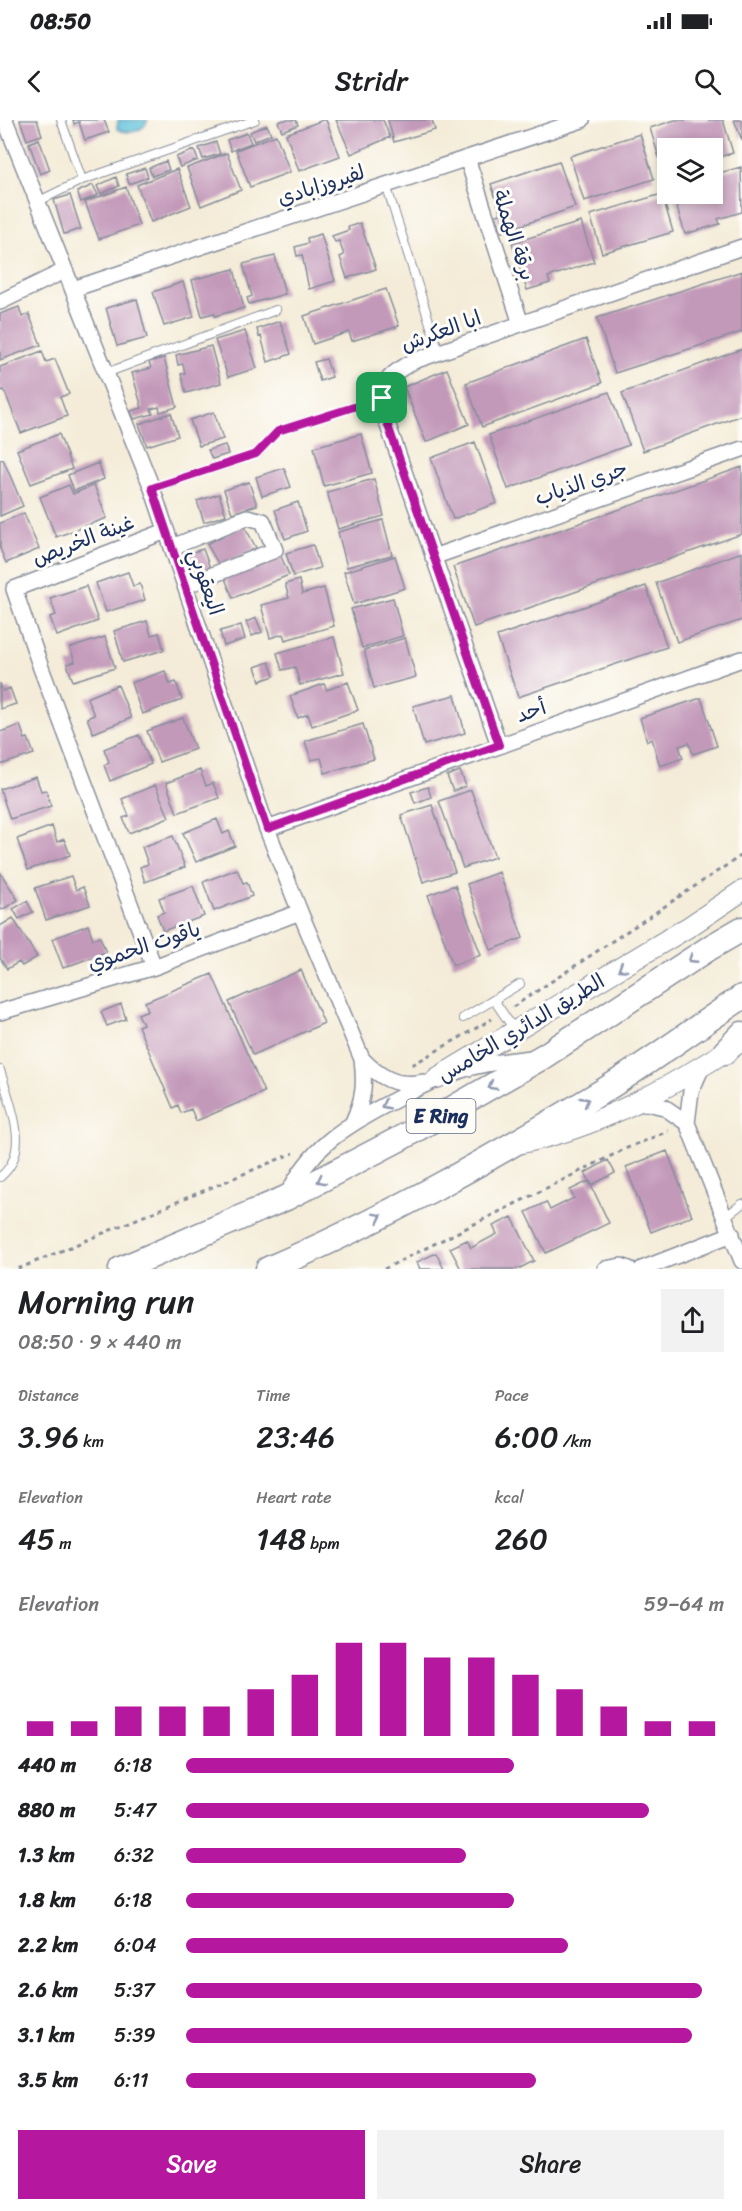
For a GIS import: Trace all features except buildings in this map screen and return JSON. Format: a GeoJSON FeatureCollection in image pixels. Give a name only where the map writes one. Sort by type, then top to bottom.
{"type":"FeatureCollection","features":[{"type":"Feature","properties":{"kind":"main road","name":"الطريق الدائري الخامس"},"geometry":{"type":"LineString","coordinates":[[121,1269],[285,1198],[401,1138],[544,1056],[742,929]]}},
{"type":"Feature","properties":{"kind":"main road","name":"E Ring"},"geometry":{"type":"LineString","coordinates":[[268,1269],[395,1208],[514,1145],[600,1093],[742,997]]}},
{"type":"Feature","properties":{"kind":"main road"},"geometry":{"type":"LineString","coordinates":[[733,1047],[742,1034]]}},
{"type":"Feature","properties":{"kind":"street","name":"اليعقوبي"},"geometry":{"type":"LineString","coordinates":[[5,120],[152,488],[267,829],[362,1059],[364,1084],[362,1104],[353,1122]]}},
{"type":"Feature","properties":{"kind":"street","name":"لفيروزابادي"},"geometry":{"type":"LineString","coordinates":[[74,289],[582,120]]}},
{"type":"Feature","properties":{"kind":"street","name":"برقة الهملة"},"geometry":{"type":"LineString","coordinates":[[467,158],[521,324]]}},
{"type":"Feature","properties":{"kind":"street","name":"ابا العكرش"},"geometry":{"type":"LineString","coordinates":[[382,398],[384,383],[395,371],[414,361],[742,247]]}},
{"type":"Feature","properties":{"kind":"street"},"geometry":{"type":"LineString","coordinates":[[0,302],[64,270]]}},
{"type":"Feature","properties":{"kind":"street"},"geometry":{"type":"LineString","coordinates":[[382,398],[384,414],[499,745]]}},
{"type":"Feature","properties":{"kind":"street","name":"جري الذياب"},"geometry":{"type":"LineString","coordinates":[[433,557],[742,449]]}},
{"type":"Feature","properties":{"kind":"street"},"geometry":{"type":"LineString","coordinates":[[172,547],[247,517],[263,521],[272,540],[275,550],[185,586]]}},
{"type":"Feature","properties":{"kind":"street","name":"غينة الخريص"},"geometry":{"type":"LineString","coordinates":[[154,967],[41,668],[14,589],[166,531]]}},
{"type":"Feature","properties":{"kind":"street","name":"أحد"},"geometry":{"type":"LineString","coordinates":[[267,829],[742,659]]}},
{"type":"Feature","properties":{"kind":"street","name":"الطريق الدائري الخامس"},"geometry":{"type":"LineString","coordinates":[[285,1198],[300,1171],[321,1147],[353,1122],[516,1033],[690,926],[742,891]]}},
{"type":"Feature","properties":{"kind":"street","name":"ياقوت الحموي"},"geometry":{"type":"LineString","coordinates":[[0,1012],[154,967],[300,912]]}},
{"type":"Feature","properties":{"kind":"street"},"geometry":{"type":"LineString","coordinates":[[514,1145],[575,1129],[702,1067],[733,1047]]}},
{"type":"Feature","properties":{"kind":"street"},"geometry":{"type":"LineString","coordinates":[[387,1080],[414,1084],[476,1066],[544,1056]]}},
{"type":"Feature","properties":{"kind":"street","name":"اليعقوبي"},"geometry":{"type":"LineString","coordinates":[[362,1059],[374,1072],[387,1080]]}},
{"type":"Feature","properties":{"kind":"street"},"geometry":{"type":"LineString","coordinates":[[702,1067],[691,1090],[687,1123],[742,1261]]}},
{"type":"Feature","properties":{"kind":"street"},"geometry":{"type":"LineString","coordinates":[[630,1104],[647,1103],[664,1107],[687,1123]]}},
{"type":"Feature","properties":{"kind":"street"},"geometry":{"type":"LineString","coordinates":[[642,1269],[732,1234]]}},
{"type":"Feature","properties":{"kind":"street"},"geometry":{"type":"LineString","coordinates":[[605,1269],[621,1266],[629,1269]]}},
{"type":"Feature","properties":{"kind":"street"},"geometry":{"type":"LineString","coordinates":[[734,1269],[742,1266]]}},
{"type":"Feature","properties":{"kind":"lane"},"geometry":{"type":"LineString","coordinates":[[61,120],[82,180]]}},
{"type":"Feature","properties":{"kind":"lane"},"geometry":{"type":"LineString","coordinates":[[37,202],[82,180],[255,120]]}},
{"type":"Feature","properties":{"kind":"lane"},"geometry":{"type":"LineString","coordinates":[[386,185],[439,352]]}},
{"type":"Feature","properties":{"kind":"lane"},"geometry":{"type":"LineString","coordinates":[[106,373],[276,310]]}},
{"type":"Feature","properties":{"kind":"lane"},"geometry":{"type":"LineString","coordinates":[[152,488],[256,454],[278,431],[382,398]]}},
{"type":"Feature","properties":{"kind":"lane"},"geometry":{"type":"LineString","coordinates":[[463,1018],[520,984]]}},
{"type":"Feature","properties":{"kind":"lane"},"geometry":{"type":"LineString","coordinates":[[494,1000],[516,1033]]}},
{"type":"Feature","properties":{"kind":"lane"},"geometry":{"type":"LineString","coordinates":[[0,1070],[17,1132],[18,1148],[10,1167],[0,1176]]}},
{"type":"Feature","properties":{"kind":"lane"},"geometry":{"type":"LineString","coordinates":[[725,1217],[742,1204]]}},
{"type":"Feature","properties":{"kind":"path"},"geometry":{"type":"LineString","coordinates":[[387,1080],[503,1013],[742,855]]}},
{"type":"Feature","properties":{"kind":"path"},"geometry":{"type":"LineString","coordinates":[[384,1269],[625,1149],[687,1123]]}},
{"type":"Feature","properties":{"kind":"path"},"geometry":{"type":"LineString","coordinates":[[18,1269],[298,1151],[321,1147]]}},
{"type":"Feature","properties":{"kind":"water"},"geometry":{"type":"Polygon","coordinates":[[[118,120],[148,120],[139,130],[131,132],[117,129],[118,120]]]}},
{"type":"Feature","properties":{"kind":"route"},"geometry":{"type":"LineString","coordinates":[[382,398],[384,414],[499,745],[267,829],[152,488],[256,454],[278,431],[382,398]]}}]}
